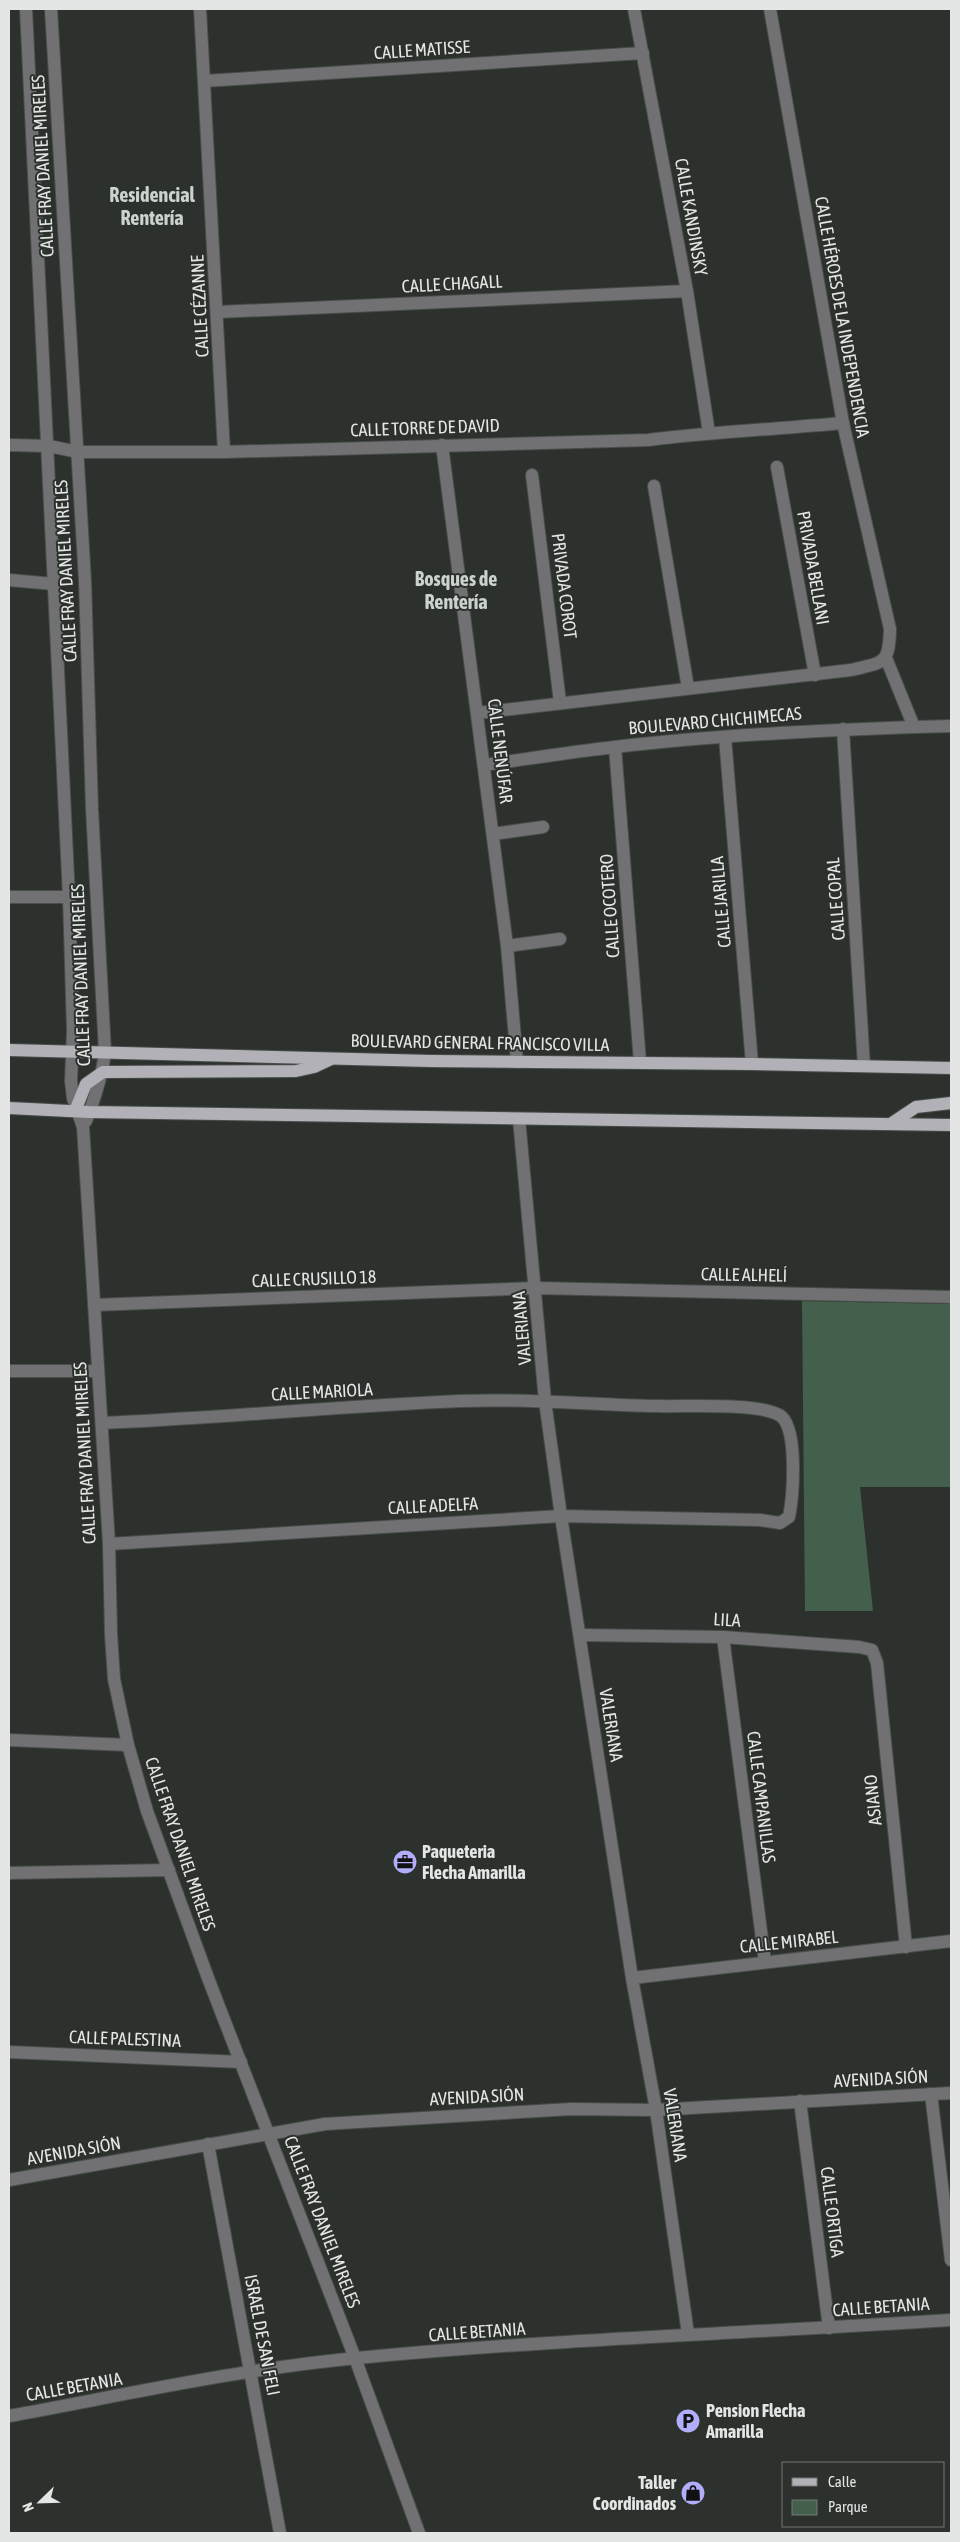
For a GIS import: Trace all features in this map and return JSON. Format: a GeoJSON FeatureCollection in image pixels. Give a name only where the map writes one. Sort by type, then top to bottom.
{"type":"FeatureCollection","features":[{"type":"Feature","properties":{"kind":"main road","name":"BOULEVARD GENERAL FRANCISCO VILLA"},"geometry":{"type":"LineString","coordinates":[[9,1050],[517,1062],[640,1062],[951,1068]]}},
{"type":"Feature","properties":{"kind":"main road"},"geometry":{"type":"LineString","coordinates":[[75,1111],[86,1084],[103,1072],[304,1070],[333,1058]]}},
{"type":"Feature","properties":{"kind":"main road"},"geometry":{"type":"LineString","coordinates":[[892,1123],[916,1107],[951,1103]]}},
{"type":"Feature","properties":{"kind":"main road"},"geometry":{"type":"LineString","coordinates":[[9,1108],[89,1112],[951,1125]]}},
{"type":"Feature","properties":{"kind":"street","name":"CALLE FRAY DANIEL MIRELES"},"geometry":{"type":"LineString","coordinates":[[26,9],[49,446],[69,897],[71,1081],[75,1111],[83,1128],[109,1544],[114,1678],[128,1745],[147,1811],[355,2358],[419,2533]]}},
{"type":"Feature","properties":{"kind":"street","name":"CALLE FRAY DANIEL MIRELES"},"geometry":{"type":"LineString","coordinates":[[51,9],[78,452],[105,1052],[103,1072],[83,1128]]}},
{"type":"Feature","properties":{"kind":"street","name":"CALLE CÉZANNE"},"geometry":{"type":"LineString","coordinates":[[200,9],[218,312],[224,452]]}},
{"type":"Feature","properties":{"kind":"street","name":"CALLE KANDINSKY"},"geometry":{"type":"LineString","coordinates":[[634,9],[687,291],[709,433]]}},
{"type":"Feature","properties":{"kind":"street","name":"CALLE HÉROES DE LA INDEPENDENCIA"},"geometry":{"type":"LineString","coordinates":[[770,9],[843,423],[890,629],[889,653],[886,658]]}},
{"type":"Feature","properties":{"kind":"street","name":"CALLE MATISSE"},"geometry":{"type":"LineString","coordinates":[[204,81],[643,53]]}},
{"type":"Feature","properties":{"kind":"street","name":"CALLE CHAGALL"},"geometry":{"type":"LineString","coordinates":[[218,312],[687,291]]}},
{"type":"Feature","properties":{"kind":"street","name":"CALLE TORRE DE DAVID"},"geometry":{"type":"LineString","coordinates":[[9,445],[49,446],[78,452],[224,452],[648,440],[709,433],[843,423]]}},
{"type":"Feature","properties":{"kind":"street","name":"CALLE NENÚFAR"},"geometry":{"type":"LineString","coordinates":[[442,445],[507,946],[517,1062]]}},
{"type":"Feature","properties":{"kind":"street","name":"PRIVADA BELLANI"},"geometry":{"type":"LineString","coordinates":[[777,466],[815,675]]}},
{"type":"Feature","properties":{"kind":"street","name":"PRIVADA COROT"},"geometry":{"type":"LineString","coordinates":[[532,475],[560,702]]}},
{"type":"Feature","properties":{"kind":"street"},"geometry":{"type":"LineString","coordinates":[[654,486],[688,688]]}},
{"type":"Feature","properties":{"kind":"street"},"geometry":{"type":"LineString","coordinates":[[9,580],[54,584]]}},
{"type":"Feature","properties":{"kind":"street","name":"BOULEVARD CHICHIMECAS"},"geometry":{"type":"LineString","coordinates":[[478,713],[560,702],[815,675],[871,665],[886,658]]}},
{"type":"Feature","properties":{"kind":"street"},"geometry":{"type":"LineString","coordinates":[[886,658],[914,727]]}},
{"type":"Feature","properties":{"kind":"street","name":"BOULEVARD CHICHIMECAS"},"geometry":{"type":"LineString","coordinates":[[484,765],[615,747],[725,737],[843,729],[951,726]]}},
{"type":"Feature","properties":{"kind":"street","name":"CALLE COPAL"},"geometry":{"type":"LineString","coordinates":[[843,729],[864,1066]]}},
{"type":"Feature","properties":{"kind":"street","name":"CALLE JARILLA"},"geometry":{"type":"LineString","coordinates":[[725,737],[752,1064]]}},
{"type":"Feature","properties":{"kind":"street","name":"CALLE OCOTERO"},"geometry":{"type":"LineString","coordinates":[[615,747],[640,1062]]}},
{"type":"Feature","properties":{"kind":"street"},"geometry":{"type":"LineString","coordinates":[[493,834],[543,827]]}},
{"type":"Feature","properties":{"kind":"street"},"geometry":{"type":"LineString","coordinates":[[9,898],[69,897]]}},
{"type":"Feature","properties":{"kind":"street"},"geometry":{"type":"LineString","coordinates":[[507,946],[560,939]]}},
{"type":"Feature","properties":{"kind":"street","name":"VALERIANA"},"geometry":{"type":"LineString","coordinates":[[519,1119],[545,1400],[561,1516],[632,1978],[656,2110],[688,2334]]}},
{"type":"Feature","properties":{"kind":"street","name":"CALLE ALHELÍ"},"geometry":{"type":"LineString","coordinates":[[536,1288],[951,1297]]}},
{"type":"Feature","properties":{"kind":"street","name":"CALLE CRUSILLO 18"},"geometry":{"type":"LineString","coordinates":[[94,1305],[536,1288]]}},
{"type":"Feature","properties":{"kind":"street"},"geometry":{"type":"LineString","coordinates":[[9,1371],[98,1371]]}},
{"type":"Feature","properties":{"kind":"street","name":"CALLE MARIOLA"},"geometry":{"type":"LineString","coordinates":[[102,1423],[452,1402],[545,1400],[624,1406],[756,1408]]}},
{"type":"Feature","properties":{"kind":"street","name":"CALLE ADELFA"},"geometry":{"type":"LineString","coordinates":[[109,1544],[561,1516],[760,1520],[780,1523],[789,1517],[792,1501],[792,1456],[786,1422],[777,1414],[756,1408]]}},
{"type":"Feature","properties":{"kind":"street","name":"LILA"},"geometry":{"type":"LineString","coordinates":[[580,1635],[723,1637],[859,1647],[872,1650]]}},
{"type":"Feature","properties":{"kind":"street","name":"CALLE CAMPANILLAS"},"geometry":{"type":"LineString","coordinates":[[723,1637],[765,1962]]}},
{"type":"Feature","properties":{"kind":"street","name":"ASIANO"},"geometry":{"type":"LineString","coordinates":[[872,1650],[877,1663],[906,1946]]}},
{"type":"Feature","properties":{"kind":"street"},"geometry":{"type":"LineString","coordinates":[[9,1740],[128,1745]]}},
{"type":"Feature","properties":{"kind":"street"},"geometry":{"type":"LineString","coordinates":[[9,1873],[169,1870]]}},
{"type":"Feature","properties":{"kind":"street","name":"CALLE MIRABEL"},"geometry":{"type":"LineString","coordinates":[[632,1978],[951,1941]]}},
{"type":"Feature","properties":{"kind":"street","name":"CALLE PALESTINA"},"geometry":{"type":"LineString","coordinates":[[9,2052],[241,2062]]}},
{"type":"Feature","properties":{"kind":"street","name":"AVENIDA SIÓN"},"geometry":{"type":"LineString","coordinates":[[9,2180],[326,2124],[571,2109],[656,2110],[951,2093]]}},
{"type":"Feature","properties":{"kind":"street"},"geometry":{"type":"LineString","coordinates":[[931,2094],[951,2260]]}},
{"type":"Feature","properties":{"kind":"street","name":"CALLE ORTIGA"},"geometry":{"type":"LineString","coordinates":[[800,2101],[829,2328]]}},
{"type":"Feature","properties":{"kind":"street","name":"ISRAEL DE SAN FELI"},"geometry":{"type":"LineString","coordinates":[[208,2144],[252,2372],[280,2533]]}},
{"type":"Feature","properties":{"kind":"street","name":"CALLE BETANIA"},"geometry":{"type":"LineString","coordinates":[[9,2416],[252,2372],[355,2358],[688,2334],[829,2328],[951,2320]]}},
{"type":"Feature","properties":{"kind":"green space"},"geometry":{"type":"Polygon","coordinates":[[[802,1301],[951,1304],[951,1487],[860,1487],[873,1611],[805,1611],[802,1301]]]}},
{"type":"Feature","properties":{"kind":"place","name":"Paqueteria Flecha Amarilla"},"geometry":{"type":"Point","coordinates":[405,1862]}},
{"type":"Feature","properties":{"kind":"place","name":"Pension Flecha Amarilla"},"geometry":{"type":"Point","coordinates":[688,2421]}},
{"type":"Feature","properties":{"kind":"place","name":"Taller Coordinados"},"geometry":{"type":"Point","coordinates":[693,2493]}},
{"type":"Feature","properties":{"kind":"district","name":"Residencial Rentería"},"geometry":{"type":"Point","coordinates":[152,206]}},
{"type":"Feature","properties":{"kind":"district","name":"Bosques de Rentería"},"geometry":{"type":"Point","coordinates":[456,590]}}]}
